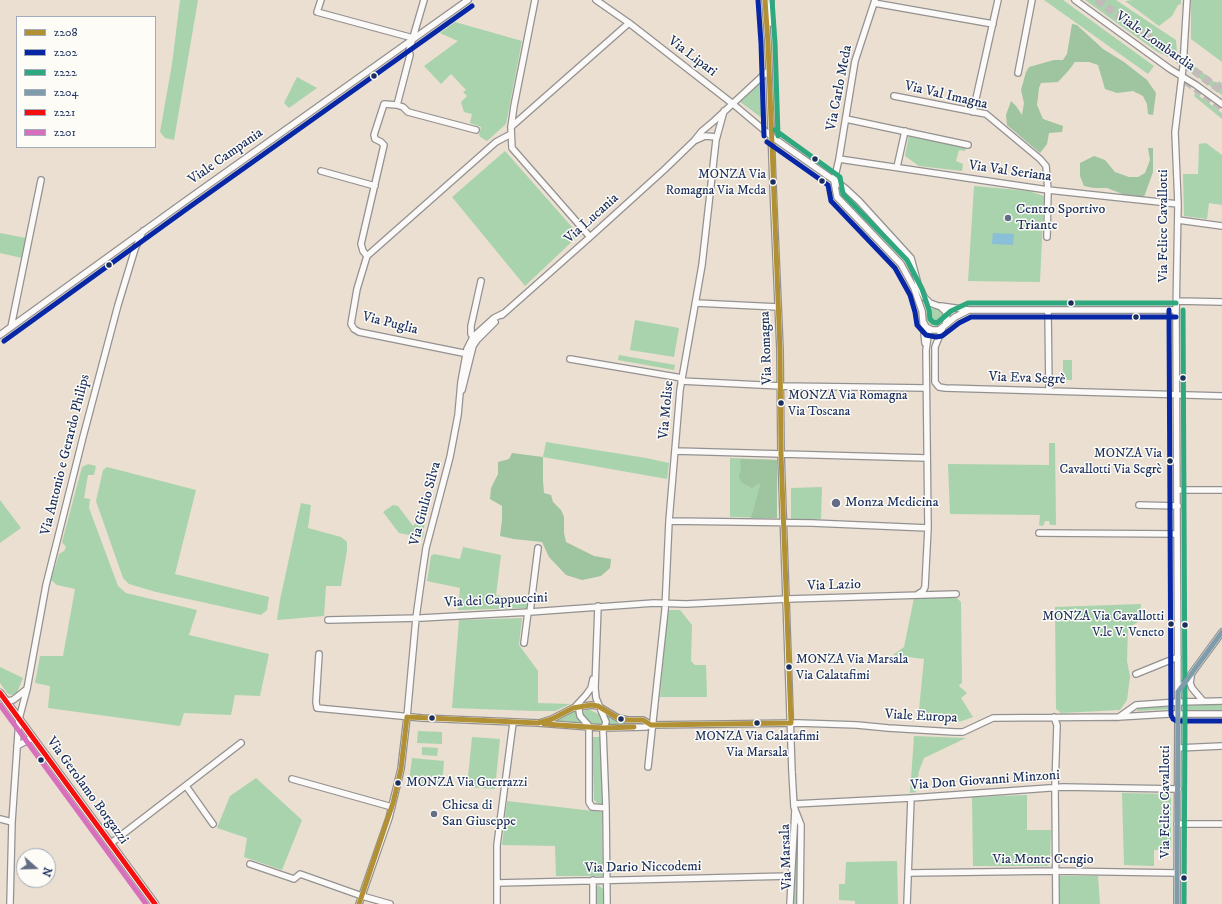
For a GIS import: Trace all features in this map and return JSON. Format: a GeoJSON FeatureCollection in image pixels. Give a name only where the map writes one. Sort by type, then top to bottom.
{"type":"FeatureCollection","features":[{"type":"Feature","properties":{"kind":"main road","name":"Via Gerolamo Borgazzi"},"geometry":{"type":"LineString","coordinates":[[0,693],[154,904]]}},
{"type":"Feature","properties":{"kind":"street"},"geometry":{"type":"LineString","coordinates":[[321,0],[317,12],[413,38]]}},
{"type":"Feature","properties":{"kind":"street"},"geometry":{"type":"LineString","coordinates":[[397,105],[410,55],[409,52],[424,0]]}},
{"type":"Feature","properties":{"kind":"street","name":"Viale Campania"},"geometry":{"type":"LineString","coordinates":[[0,335],[143,231],[468,0]]}},
{"type":"Feature","properties":{"kind":"street","name":"Via Lipari"},"geometry":{"type":"LineString","coordinates":[[596,0],[629,23],[733,104],[771,136]]}},
{"type":"Feature","properties":{"kind":"street","name":"Via Romagna"},"geometry":{"type":"LineString","coordinates":[[765,0],[768,43],[781,386],[781,454],[791,724]]}},
{"type":"Feature","properties":{"kind":"street","name":"Via Romagna"},"geometry":{"type":"LineString","coordinates":[[768,43],[771,0]]}},
{"type":"Feature","properties":{"kind":"street"},"geometry":{"type":"LineString","coordinates":[[973,112],[998,0]]}},
{"type":"Feature","properties":{"kind":"street"},"geometry":{"type":"LineString","coordinates":[[1018,73],[1032,0]]}},
{"type":"Feature","properties":{"kind":"street","name":"Viale Lombardia"},"geometry":{"type":"LineString","coordinates":[[1075,0],[1222,104]]}},
{"type":"Feature","properties":{"kind":"street","name":"Via Felice Cavallotti"},"geometry":{"type":"LineString","coordinates":[[1177,904],[1178,506],[1176,310],[1178,204],[1175,132],[1182,76],[1187,0]]}},
{"type":"Feature","properties":{"kind":"street"},"geometry":{"type":"LineString","coordinates":[[535,1],[511,127],[512,148],[590,237]]}},
{"type":"Feature","properties":{"kind":"street"},"geometry":{"type":"LineString","coordinates":[[875,1],[993,24]]}},
{"type":"Feature","properties":{"kind":"street","name":"Via Carlo Meda"},"geometry":{"type":"LineString","coordinates":[[875,1],[855,61],[834,181],[837,197],[901,264],[914,288],[923,319],[929,329],[926,347],[926,458],[928,528],[925,586],[923,591],[918,594]]}},
{"type":"Feature","properties":{"kind":"street"},"geometry":{"type":"LineString","coordinates":[[511,127],[629,23]]}},
{"type":"Feature","properties":{"kind":"street"},"geometry":{"type":"LineString","coordinates":[[724,111],[769,70]]}},
{"type":"Feature","properties":{"kind":"street","name":"Via Val Imagna"},"geometry":{"type":"LineString","coordinates":[[894,96],[986,114],[1040,159],[1046,166],[1048,190],[1047,237]]}},
{"type":"Feature","properties":{"kind":"street"},"geometry":{"type":"LineString","coordinates":[[367,256],[363,251],[361,244],[384,145],[375,139],[374,135],[383,106],[386,103],[397,105],[403,107],[408,112],[476,130]]}},
{"type":"Feature","properties":{"kind":"street","name":"Via Molise"},"geometry":{"type":"LineString","coordinates":[[648,767],[664,604],[669,521],[682,380],[696,303],[707,228],[717,137],[724,111]]}},
{"type":"Feature","properties":{"kind":"street","name":"Via Lucania"},"geometry":{"type":"LineString","coordinates":[[475,339],[494,318],[504,313],[590,237],[694,141],[702,131],[724,111]]}},
{"type":"Feature","properties":{"kind":"street"},"geometry":{"type":"LineString","coordinates":[[846,119],[968,145]]}},
{"type":"Feature","properties":{"kind":"street"},"geometry":{"type":"LineString","coordinates":[[897,167],[905,131]]}},
{"type":"Feature","properties":{"kind":"street","name":"Via Puglia"},"geometry":{"type":"LineString","coordinates":[[468,354],[359,332],[354,329],[351,324],[362,267],[367,256],[496,142],[511,134]]}},
{"type":"Feature","properties":{"kind":"street","name":"Via Lucania"},"geometry":{"type":"LineString","coordinates":[[694,141],[705,136],[717,137]]}},
{"type":"Feature","properties":{"kind":"street"},"geometry":{"type":"LineString","coordinates":[[771,136],[845,188],[859,201],[911,258],[922,295],[928,302],[945,310],[947,314],[947,320],[944,326]]}},
{"type":"Feature","properties":{"kind":"street","name":"Via Val Seriana"},"geometry":{"type":"LineString","coordinates":[[839,159],[1048,190],[1178,204]]}},
{"type":"Feature","properties":{"kind":"street"},"geometry":{"type":"LineString","coordinates":[[321,171],[375,186]]}},
{"type":"Feature","properties":{"kind":"street"},"geometry":{"type":"LineString","coordinates":[[11,327],[41,180]]}},
{"type":"Feature","properties":{"kind":"street"},"geometry":{"type":"LineString","coordinates":[[1178,220],[1222,226]]}},
{"type":"Feature","properties":{"kind":"street","name":"Via Antonio e Gerardo Philips"},"geometry":{"type":"LineString","coordinates":[[10,904],[12,822],[19,719],[27,689],[46,585],[83,437],[118,306],[143,231]]}},
{"type":"Feature","properties":{"kind":"street","name":"Via Giulio Silva"},"geometry":{"type":"LineString","coordinates":[[359,904],[392,807],[401,769],[416,618],[426,548],[448,467],[461,382],[468,354],[475,339],[471,334],[471,326],[481,281]]}},
{"type":"Feature","properties":{"kind":"street"},"geometry":{"type":"LineString","coordinates":[[1177,301],[1222,302]]}},
{"type":"Feature","properties":{"kind":"street"},"geometry":{"type":"LineString","coordinates":[[696,303],[778,307]]}},
{"type":"Feature","properties":{"kind":"street"},"geometry":{"type":"LineString","coordinates":[[923,319],[924,312],[927,308],[938,306],[969,310],[1176,310]]}},
{"type":"Feature","properties":{"kind":"street"},"geometry":{"type":"LineString","coordinates":[[929,329],[937,330],[954,317],[969,310]]}},
{"type":"Feature","properties":{"kind":"street"},"geometry":{"type":"LineString","coordinates":[[1048,310],[1049,391]]}},
{"type":"Feature","properties":{"kind":"street","name":"Via Carlo Meda"},"geometry":{"type":"LineString","coordinates":[[923,319],[926,347]]}},
{"type":"Feature","properties":{"kind":"street","name":"Via Eva Segrè"},"geometry":{"type":"LineString","coordinates":[[944,326],[937,341],[935,350],[935,382],[939,387],[1177,396],[1222,396]]}},
{"type":"Feature","properties":{"kind":"street"},"geometry":{"type":"LineString","coordinates":[[570,358],[682,380],[781,386],[926,388]]}},
{"type":"Feature","properties":{"kind":"street"},"geometry":{"type":"LineString","coordinates":[[675,452],[926,458]]}},
{"type":"Feature","properties":{"kind":"street"},"geometry":{"type":"LineString","coordinates":[[1177,490],[1222,490]]}},
{"type":"Feature","properties":{"kind":"street"},"geometry":{"type":"LineString","coordinates":[[1139,505],[1178,506]]}},
{"type":"Feature","properties":{"kind":"street"},"geometry":{"type":"LineString","coordinates":[[669,521],[928,528]]}},
{"type":"Feature","properties":{"kind":"street"},"geometry":{"type":"LineString","coordinates":[[1039,533],[1178,534]]}},
{"type":"Feature","properties":{"kind":"street"},"geometry":{"type":"LineString","coordinates":[[524,643],[538,548]]}},
{"type":"Feature","properties":{"kind":"street","name":"Via Lazio"},"geometry":{"type":"LineString","coordinates":[[664,604],[918,594],[956,594]]}},
{"type":"Feature","properties":{"kind":"street","name":"Via dei Cappuccini"},"geometry":{"type":"LineString","coordinates":[[328,620],[416,618],[529,612],[598,606],[654,603],[664,604]]}},
{"type":"Feature","properties":{"kind":"street"},"geometry":{"type":"LineString","coordinates":[[598,606],[596,698],[606,720],[603,728],[607,904]]}},
{"type":"Feature","properties":{"kind":"street"},"geometry":{"type":"LineString","coordinates":[[1178,692],[1222,632]]}},
{"type":"Feature","properties":{"kind":"street"},"geometry":{"type":"LineString","coordinates":[[319,654],[316,702],[317,708],[407,717],[536,723],[603,728],[646,727],[651,725]]}},
{"type":"Feature","properties":{"kind":"street"},"geometry":{"type":"LineString","coordinates":[[1136,674],[1178,657]]}},
{"type":"Feature","properties":{"kind":"street"},"geometry":{"type":"LineString","coordinates":[[536,723],[552,719],[578,705],[591,688],[596,669]]}},
{"type":"Feature","properties":{"kind":"street"},"geometry":{"type":"LineString","coordinates":[[1192,673],[1190,683],[1192,688],[1203,701]]}},
{"type":"Feature","properties":{"kind":"street"},"geometry":{"type":"LineString","coordinates":[[6,701],[13,700],[27,689]]}},
{"type":"Feature","properties":{"kind":"street"},"geometry":{"type":"LineString","coordinates":[[1118,717],[1136,705],[1220,701]]}},
{"type":"Feature","properties":{"kind":"street"},"geometry":{"type":"LineString","coordinates":[[578,705],[591,705],[600,708],[618,718],[643,720],[651,725]]}},
{"type":"Feature","properties":{"kind":"street"},"geometry":{"type":"LineString","coordinates":[[578,705],[580,716],[589,727],[589,802],[592,807],[606,808]]}},
{"type":"Feature","properties":{"kind":"street","name":"Viale Europa"},"geometry":{"type":"LineString","coordinates":[[651,725],[857,725],[963,732],[993,718],[1064,718],[1221,714]]}},
{"type":"Feature","properties":{"kind":"street"},"geometry":{"type":"LineString","coordinates":[[1054,717],[1057,725],[1055,787],[1056,904]]}},
{"type":"Feature","properties":{"kind":"street"},"geometry":{"type":"LineString","coordinates":[[497,904],[497,845],[512,723]]}},
{"type":"Feature","properties":{"kind":"street","name":"Via Marsala"},"geometry":{"type":"LineString","coordinates":[[790,904],[794,807],[791,724]]}},
{"type":"Feature","properties":{"kind":"street"},"geometry":{"type":"LineString","coordinates":[[17,746],[32,738]]}},
{"type":"Feature","properties":{"kind":"street"},"geometry":{"type":"LineString","coordinates":[[110,844],[241,744]]}},
{"type":"Feature","properties":{"kind":"street"},"geometry":{"type":"LineString","coordinates":[[1178,748],[1222,746]]}},
{"type":"Feature","properties":{"kind":"street"},"geometry":{"type":"LineString","coordinates":[[292,779],[392,807]]}},
{"type":"Feature","properties":{"kind":"street"},"geometry":{"type":"LineString","coordinates":[[186,786],[213,824]]}},
{"type":"Feature","properties":{"kind":"street","name":"Via Don Giovanni Minzoni"},"geometry":{"type":"LineString","coordinates":[[794,807],[1055,787],[1178,789]]}},
{"type":"Feature","properties":{"kind":"street"},"geometry":{"type":"LineString","coordinates":[[907,904],[911,798]]}},
{"type":"Feature","properties":{"kind":"street","name":"Via Marsala"},"geometry":{"type":"LineString","coordinates":[[794,807],[801,825],[800,904]]}},
{"type":"Feature","properties":{"kind":"street"},"geometry":{"type":"LineString","coordinates":[[0,819],[12,822]]}},
{"type":"Feature","properties":{"kind":"street"},"geometry":{"type":"LineString","coordinates":[[1177,824],[1222,824]]}},
{"type":"Feature","properties":{"kind":"street"},"geometry":{"type":"LineString","coordinates":[[250,864],[294,879],[300,874],[362,896],[390,904]]}},
{"type":"Feature","properties":{"kind":"street","name":"Via Monte Cengio"},"geometry":{"type":"LineString","coordinates":[[909,873],[1056,871],[1177,873]]}},
{"type":"Feature","properties":{"kind":"street","name":"Via Dario Niccodemi"},"geometry":{"type":"LineString","coordinates":[[497,883],[791,876]]}},
{"type":"Feature","properties":{"kind":"street"},"geometry":{"type":"LineString","coordinates":[[592,880],[593,904]]}},
{"type":"Feature","properties":{"kind":"green space"},"geometry":{"type":"Polygon","coordinates":[[[180,0],[198,0],[174,140],[165,138],[160,132],[172,64],[180,0]]]}},
{"type":"Feature","properties":{"kind":"green space"},"geometry":{"type":"Polygon","coordinates":[[[1044,0],[1063,0],[1154,66],[1148,74],[1044,0]]]}},
{"type":"Feature","properties":{"kind":"green space"},"geometry":{"type":"Polygon","coordinates":[[[1085,0],[1116,0],[1176,40],[1177,52],[1173,59],[1156,51],[1085,0]]]}},
{"type":"Feature","properties":{"kind":"green space"},"geometry":{"type":"Polygon","coordinates":[[[1181,0],[1181,4],[1178,5],[1172,16],[1159,26],[1125,1],[1181,0]]]}},
{"type":"Feature","properties":{"kind":"green space"},"geometry":{"type":"Polygon","coordinates":[[[1191,0],[1222,0],[1222,62],[1191,39],[1191,0]]]}},
{"type":"Feature","properties":{"kind":"green space"},"geometry":{"type":"Polygon","coordinates":[[[455,22],[522,41],[506,124],[487,141],[479,136],[481,127],[470,123],[472,114],[464,112],[461,102],[467,96],[463,92],[466,90],[451,74],[441,84],[424,66],[458,41],[440,33],[455,22]]]}},
{"type":"Feature","properties":{"kind":"green space"},"geometry":{"type":"Polygon","coordinates":[[[1072,24],[1077,25],[1103,49],[1124,62],[1147,80],[1156,93],[1153,115],[1148,114],[1147,104],[1143,96],[1133,91],[1117,93],[1105,89],[1098,65],[1089,62],[1075,62],[1058,82],[1041,83],[1039,88],[1037,105],[1043,119],[1063,126],[1062,132],[1049,133],[1047,144],[1040,153],[1007,125],[1006,115],[1011,101],[1022,115],[1024,103],[1021,90],[1029,67],[1054,60],[1063,60],[1067,54],[1072,24]]]}},
{"type":"Feature","properties":{"kind":"green space"},"geometry":{"type":"Polygon","coordinates":[[[1188,61],[1217,84],[1219,81],[1222,83],[1222,95],[1187,69],[1188,61]]]}},
{"type":"Feature","properties":{"kind":"green space"},"geometry":{"type":"Polygon","coordinates":[[[297,77],[317,88],[289,108],[284,103],[297,77]]]}},
{"type":"Feature","properties":{"kind":"green space"},"geometry":{"type":"Polygon","coordinates":[[[764,78],[766,121],[739,101],[764,78]]]}},
{"type":"Feature","properties":{"kind":"green space"},"geometry":{"type":"Polygon","coordinates":[[[1195,93],[1222,113],[1222,119],[1194,96],[1195,93]]]}},
{"type":"Feature","properties":{"kind":"green space"},"geometry":{"type":"Polygon","coordinates":[[[909,135],[966,147],[965,151],[959,150],[956,161],[963,164],[962,171],[919,166],[905,156],[909,135]]]}},
{"type":"Feature","properties":{"kind":"green space"},"geometry":{"type":"Polygon","coordinates":[[[1206,143],[1222,155],[1222,205],[1209,203],[1207,219],[1184,216],[1183,174],[1198,174],[1199,144],[1206,143]]]}},
{"type":"Feature","properties":{"kind":"green space"},"geometry":{"type":"Polygon","coordinates":[[[1148,148],[1153,148],[1153,172],[1144,197],[1125,195],[1107,188],[1084,186],[1080,176],[1080,163],[1094,156],[1105,160],[1115,172],[1129,177],[1138,177],[1145,173],[1150,160],[1148,148]]]}},
{"type":"Feature","properties":{"kind":"green space"},"geometry":{"type":"Polygon","coordinates":[[[505,151],[579,235],[525,286],[452,197],[505,151]]]}},
{"type":"Feature","properties":{"kind":"green space","name":"Centro Sportivo Triante"},"geometry":{"type":"Polygon","coordinates":[[[974,186],[1029,191],[1044,196],[1040,282],[968,281],[974,186]]]}},
{"type":"Feature","properties":{"kind":"green space"},"geometry":{"type":"Polygon","coordinates":[[[0,233],[26,238],[22,258],[0,253],[0,233]]]}},
{"type":"Feature","properties":{"kind":"green space"},"geometry":{"type":"Polygon","coordinates":[[[935,308],[941,311],[944,317],[941,323],[935,326],[929,323],[926,317],[929,311],[935,308]]]}},
{"type":"Feature","properties":{"kind":"green space"},"geometry":{"type":"Polygon","coordinates":[[[635,320],[679,328],[674,357],[630,350],[635,320]]]}},
{"type":"Feature","properties":{"kind":"green space"},"geometry":{"type":"Polygon","coordinates":[[[619,355],[675,365],[674,370],[618,360],[619,355]]]}},
{"type":"Feature","properties":{"kind":"green space"},"geometry":{"type":"Polygon","coordinates":[[[1063,360],[1072,360],[1072,380],[1063,380],[1063,360]]]}},
{"type":"Feature","properties":{"kind":"green space"},"geometry":{"type":"Polygon","coordinates":[[[546,442],[669,463],[667,479],[543,457],[546,442]]]}},
{"type":"Feature","properties":{"kind":"green space"},"geometry":{"type":"Polygon","coordinates":[[[1049,443],[1055,443],[1056,525],[1050,525],[1049,521],[1045,521],[1043,526],[1039,525],[1040,515],[950,514],[948,464],[1049,465],[1049,443]]]}},
{"type":"Feature","properties":{"kind":"green space"},"geometry":{"type":"Polygon","coordinates":[[[512,453],[543,457],[544,493],[551,495],[553,502],[561,510],[564,517],[564,533],[566,542],[594,556],[611,559],[610,568],[601,576],[582,580],[566,575],[549,557],[542,542],[500,536],[502,506],[490,499],[491,488],[498,474],[498,462],[509,459],[512,453]]]}},
{"type":"Feature","properties":{"kind":"green space"},"geometry":{"type":"Polygon","coordinates":[[[730,458],[777,460],[777,518],[730,517],[730,458]]]}},
{"type":"Feature","properties":{"kind":"green space"},"geometry":{"type":"Polygon","coordinates":[[[740,459],[777,460],[777,518],[751,518],[760,486],[759,483],[752,488],[741,482],[739,476],[741,468],[740,459]]]}},
{"type":"Feature","properties":{"kind":"green space"},"geometry":{"type":"Polygon","coordinates":[[[88,464],[96,466],[94,475],[88,475],[84,498],[90,499],[89,508],[118,586],[126,593],[197,610],[189,635],[269,654],[260,696],[235,695],[231,715],[184,713],[180,726],[48,708],[50,686],[35,683],[40,656],[63,656],[75,589],[57,585],[51,580],[59,554],[64,551],[66,547],[62,542],[82,467],[88,464]]]}},
{"type":"Feature","properties":{"kind":"green space"},"geometry":{"type":"Polygon","coordinates":[[[107,467],[196,490],[175,574],[269,597],[267,610],[261,615],[156,592],[129,584],[123,578],[96,501],[103,470],[107,467]]]}},
{"type":"Feature","properties":{"kind":"green space"},"geometry":{"type":"Polygon","coordinates":[[[822,487],[821,519],[791,519],[791,488],[822,487]]]}},
{"type":"Feature","properties":{"kind":"green space"},"geometry":{"type":"Polygon","coordinates":[[[0,500],[21,528],[0,543],[0,500]]]}},
{"type":"Feature","properties":{"kind":"green space"},"geometry":{"type":"Polygon","coordinates":[[[301,503],[311,505],[308,528],[341,537],[347,542],[341,586],[326,586],[324,616],[277,620],[280,600],[301,503]]]}},
{"type":"Feature","properties":{"kind":"green space"},"geometry":{"type":"Polygon","coordinates":[[[393,505],[398,506],[413,526],[421,517],[425,519],[423,538],[399,533],[383,512],[393,505]]]}},
{"type":"Feature","properties":{"kind":"green space"},"geometry":{"type":"Polygon","coordinates":[[[463,547],[501,555],[496,595],[528,600],[527,608],[458,610],[460,588],[427,581],[431,556],[434,554],[460,559],[463,547]]]}},
{"type":"Feature","properties":{"kind":"green space"},"geometry":{"type":"Polygon","coordinates":[[[956,597],[961,602],[962,683],[959,685],[967,693],[961,698],[973,717],[956,723],[918,720],[924,659],[893,655],[904,647],[914,598],[956,597]]]}},
{"type":"Feature","properties":{"kind":"green space"},"geometry":{"type":"Polygon","coordinates":[[[1141,604],[1140,621],[1128,628],[1127,661],[1130,677],[1127,700],[1120,710],[1061,713],[1056,709],[1055,607],[1141,604]]]}},
{"type":"Feature","properties":{"kind":"green space"},"geometry":{"type":"Polygon","coordinates":[[[668,610],[680,610],[692,625],[691,661],[695,665],[706,665],[707,697],[660,697],[668,610]]]}},
{"type":"Feature","properties":{"kind":"green space"},"geometry":{"type":"Polygon","coordinates":[[[522,618],[519,645],[538,671],[538,703],[570,704],[555,711],[452,708],[459,620],[522,618]]]}},
{"type":"Feature","properties":{"kind":"green space"},"geometry":{"type":"Polygon","coordinates":[[[0,667],[23,678],[17,692],[12,695],[8,694],[0,683],[0,667]]]}},
{"type":"Feature","properties":{"kind":"green space"},"geometry":{"type":"Polygon","coordinates":[[[1222,704],[1222,711],[1187,711],[1187,705],[1222,704]]]}},
{"type":"Feature","properties":{"kind":"green space"},"geometry":{"type":"Polygon","coordinates":[[[1140,707],[1173,707],[1173,709],[1137,711],[1140,707]]]}},
{"type":"Feature","properties":{"kind":"green space"},"geometry":{"type":"Polygon","coordinates":[[[588,709],[601,715],[603,723],[600,725],[593,724],[586,720],[583,712],[588,709]]]}},
{"type":"Feature","properties":{"kind":"green space"},"geometry":{"type":"Polygon","coordinates":[[[576,710],[576,714],[581,723],[552,722],[576,710]]]}},
{"type":"Feature","properties":{"kind":"green space"},"geometry":{"type":"Polygon","coordinates":[[[606,714],[645,723],[644,725],[608,725],[606,714]]]}},
{"type":"Feature","properties":{"kind":"green space"},"geometry":{"type":"Polygon","coordinates":[[[418,731],[442,732],[442,744],[417,743],[418,731]]]}},
{"type":"Feature","properties":{"kind":"green space"},"geometry":{"type":"Polygon","coordinates":[[[914,736],[966,738],[924,758],[919,771],[916,792],[910,793],[914,736]]]}},
{"type":"Feature","properties":{"kind":"green space"},"geometry":{"type":"Polygon","coordinates":[[[472,737],[500,739],[495,789],[467,787],[472,737]]]}},
{"type":"Feature","properties":{"kind":"green space"},"geometry":{"type":"Polygon","coordinates":[[[592,737],[601,737],[602,805],[598,804],[594,800],[592,737]]]}},
{"type":"Feature","properties":{"kind":"green space"},"geometry":{"type":"Polygon","coordinates":[[[422,747],[438,748],[437,756],[422,755],[422,747]]]}},
{"type":"Feature","properties":{"kind":"green space"},"geometry":{"type":"Polygon","coordinates":[[[412,758],[444,761],[442,786],[409,782],[412,758]]]}},
{"type":"Feature","properties":{"kind":"green space"},"geometry":{"type":"Polygon","coordinates":[[[256,778],[302,820],[282,870],[244,857],[247,838],[217,828],[230,796],[256,778]]]}},
{"type":"Feature","properties":{"kind":"green space"},"geometry":{"type":"Polygon","coordinates":[[[1122,793],[1171,794],[1171,849],[1154,850],[1154,866],[1124,865],[1122,793]]]}},
{"type":"Feature","properties":{"kind":"green space"},"geometry":{"type":"Polygon","coordinates":[[[1027,795],[1027,830],[1051,830],[1050,863],[1048,866],[973,866],[972,797],[1027,795]]]}},
{"type":"Feature","properties":{"kind":"green space"},"geometry":{"type":"Polygon","coordinates":[[[507,801],[602,812],[603,876],[556,876],[555,846],[502,845],[507,801]]]}},
{"type":"Feature","properties":{"kind":"green space"},"geometry":{"type":"Polygon","coordinates":[[[797,839],[799,839],[799,904],[793,904],[797,839]]]}},
{"type":"Feature","properties":{"kind":"green space"},"geometry":{"type":"Polygon","coordinates":[[[897,861],[898,904],[855,904],[855,901],[839,900],[839,884],[845,884],[846,862],[897,861]]]}},
{"type":"Feature","properties":{"kind":"green space"},"geometry":{"type":"Polygon","coordinates":[[[1059,876],[1098,876],[1100,904],[1060,904],[1059,876]]]}},
{"type":"Feature","properties":{"kind":"green space"},"geometry":{"type":"Polygon","coordinates":[[[598,885],[603,889],[603,904],[596,904],[596,889],[598,885]]]}},
{"type":"Feature","properties":{"kind":"water"},"geometry":{"type":"Polygon","coordinates":[[[993,233],[1014,234],[1013,245],[992,244],[993,233]]]}},
{"type":"Feature","properties":{"kind":"tunnel"},"geometry":{"type":"LineString","coordinates":[[1097,0],[1222,91]]}},
{"type":"Feature","properties":{"kind":"tunnel"},"geometry":{"type":"LineString","coordinates":[[1186,81],[1222,108]]}},
{"type":"Feature","properties":{"kind":"transit line","name":"z202"},"geometry":{"type":"LineString","coordinates":[[758,0],[764,136]]}},
{"type":"Feature","properties":{"kind":"transit line","name":"z208"},"geometry":{"type":"LineString","coordinates":[[765,0],[780,350],[781,454],[791,723]]}},
{"type":"Feature","properties":{"kind":"transit line","name":"z222"},"geometry":{"type":"LineString","coordinates":[[772,0],[778,136]]}},
{"type":"Feature","properties":{"kind":"transit line","name":"z202"},"geometry":{"type":"LineString","coordinates":[[4,341],[472,6]]}},
{"type":"Feature","properties":{"kind":"transit line","name":"z222"},"geometry":{"type":"LineString","coordinates":[[775,130],[840,177],[843,194],[907,260],[922,289],[929,310],[930,319],[933,322],[937,323],[951,311],[968,303],[1176,303]]}},
{"type":"Feature","properties":{"kind":"transit line","name":"z202"},"geometry":{"type":"LineString","coordinates":[[767,142],[828,185],[831,201],[895,268],[910,295],[917,325],[926,335],[936,337],[942,336],[959,323],[971,317],[1176,317]]}},
{"type":"Feature","properties":{"kind":"transit line","name":"z202"},"geometry":{"type":"LineString","coordinates":[[1169,310],[1171,715],[1173,719],[1177,721],[1222,721]]}},
{"type":"Feature","properties":{"kind":"transit line","name":"z222"},"geometry":{"type":"LineString","coordinates":[[1183,310],[1185,714],[1184,904]]}},
{"type":"Feature","properties":{"kind":"transit line","name":"z204"},"geometry":{"type":"LineString","coordinates":[[1178,692],[1222,632]]}},
{"type":"Feature","properties":{"kind":"transit line","name":"z204"},"geometry":{"type":"LineString","coordinates":[[1177,904],[1178,692]]}},
{"type":"Feature","properties":{"kind":"transit line","name":"z221"},"geometry":{"type":"LineString","coordinates":[[0,693],[155,904]]}},
{"type":"Feature","properties":{"kind":"transit line","name":"z201"},"geometry":{"type":"LineString","coordinates":[[0,705],[146,904]]}},
{"type":"Feature","properties":{"kind":"transit line","name":"z208"},"geometry":{"type":"LineString","coordinates":[[407,717],[538,723],[552,719],[573,708],[591,705],[598,706],[618,718],[643,720],[651,725],[791,723]]}},
{"type":"Feature","properties":{"kind":"transit line","name":"z208"},"geometry":{"type":"LineString","coordinates":[[359,904],[393,803],[401,769],[407,717]]}},
{"type":"Feature","properties":{"kind":"transit line","name":"z208"},"geometry":{"type":"LineString","coordinates":[[544,724],[603,728],[634,727]]}},
{"type":"Feature","properties":{"kind":"place","name":"MONZA Via Romagna Via Meda"},"geometry":{"type":"Point","coordinates":[773,182]}},
{"type":"Feature","properties":{"kind":"place","name":"Centro Sportivo Triante"},"geometry":{"type":"Point","coordinates":[1008,218]}},
{"type":"Feature","properties":{"kind":"place","name":"MONZA Via Romagna Via Toscana"},"geometry":{"type":"Point","coordinates":[781,403]}},
{"type":"Feature","properties":{"kind":"place","name":"MONZA Via Cavallotti Via Segrè"},"geometry":{"type":"Point","coordinates":[1170,461]}},
{"type":"Feature","properties":{"kind":"place","name":"Monza Medicina"},"geometry":{"type":"Point","coordinates":[836,503]}},
{"type":"Feature","properties":{"kind":"place","name":"MONZA Via Cavallotti V.le V. Veneto"},"geometry":{"type":"Point","coordinates":[1171,624]}},
{"type":"Feature","properties":{"kind":"place","name":"MONZA Via Marsala Via Calatafimi"},"geometry":{"type":"Point","coordinates":[789,667]}},
{"type":"Feature","properties":{"kind":"place","name":"MONZA Via Calatafimi Via Marsala"},"geometry":{"type":"Point","coordinates":[757,723]}},
{"type":"Feature","properties":{"kind":"place","name":"MONZA Via Guerrazzi"},"geometry":{"type":"Point","coordinates":[398,783]}},
{"type":"Feature","properties":{"kind":"place","name":"Chiesa di San Giuseppe"},"geometry":{"type":"Point","coordinates":[434,814]}}]}
